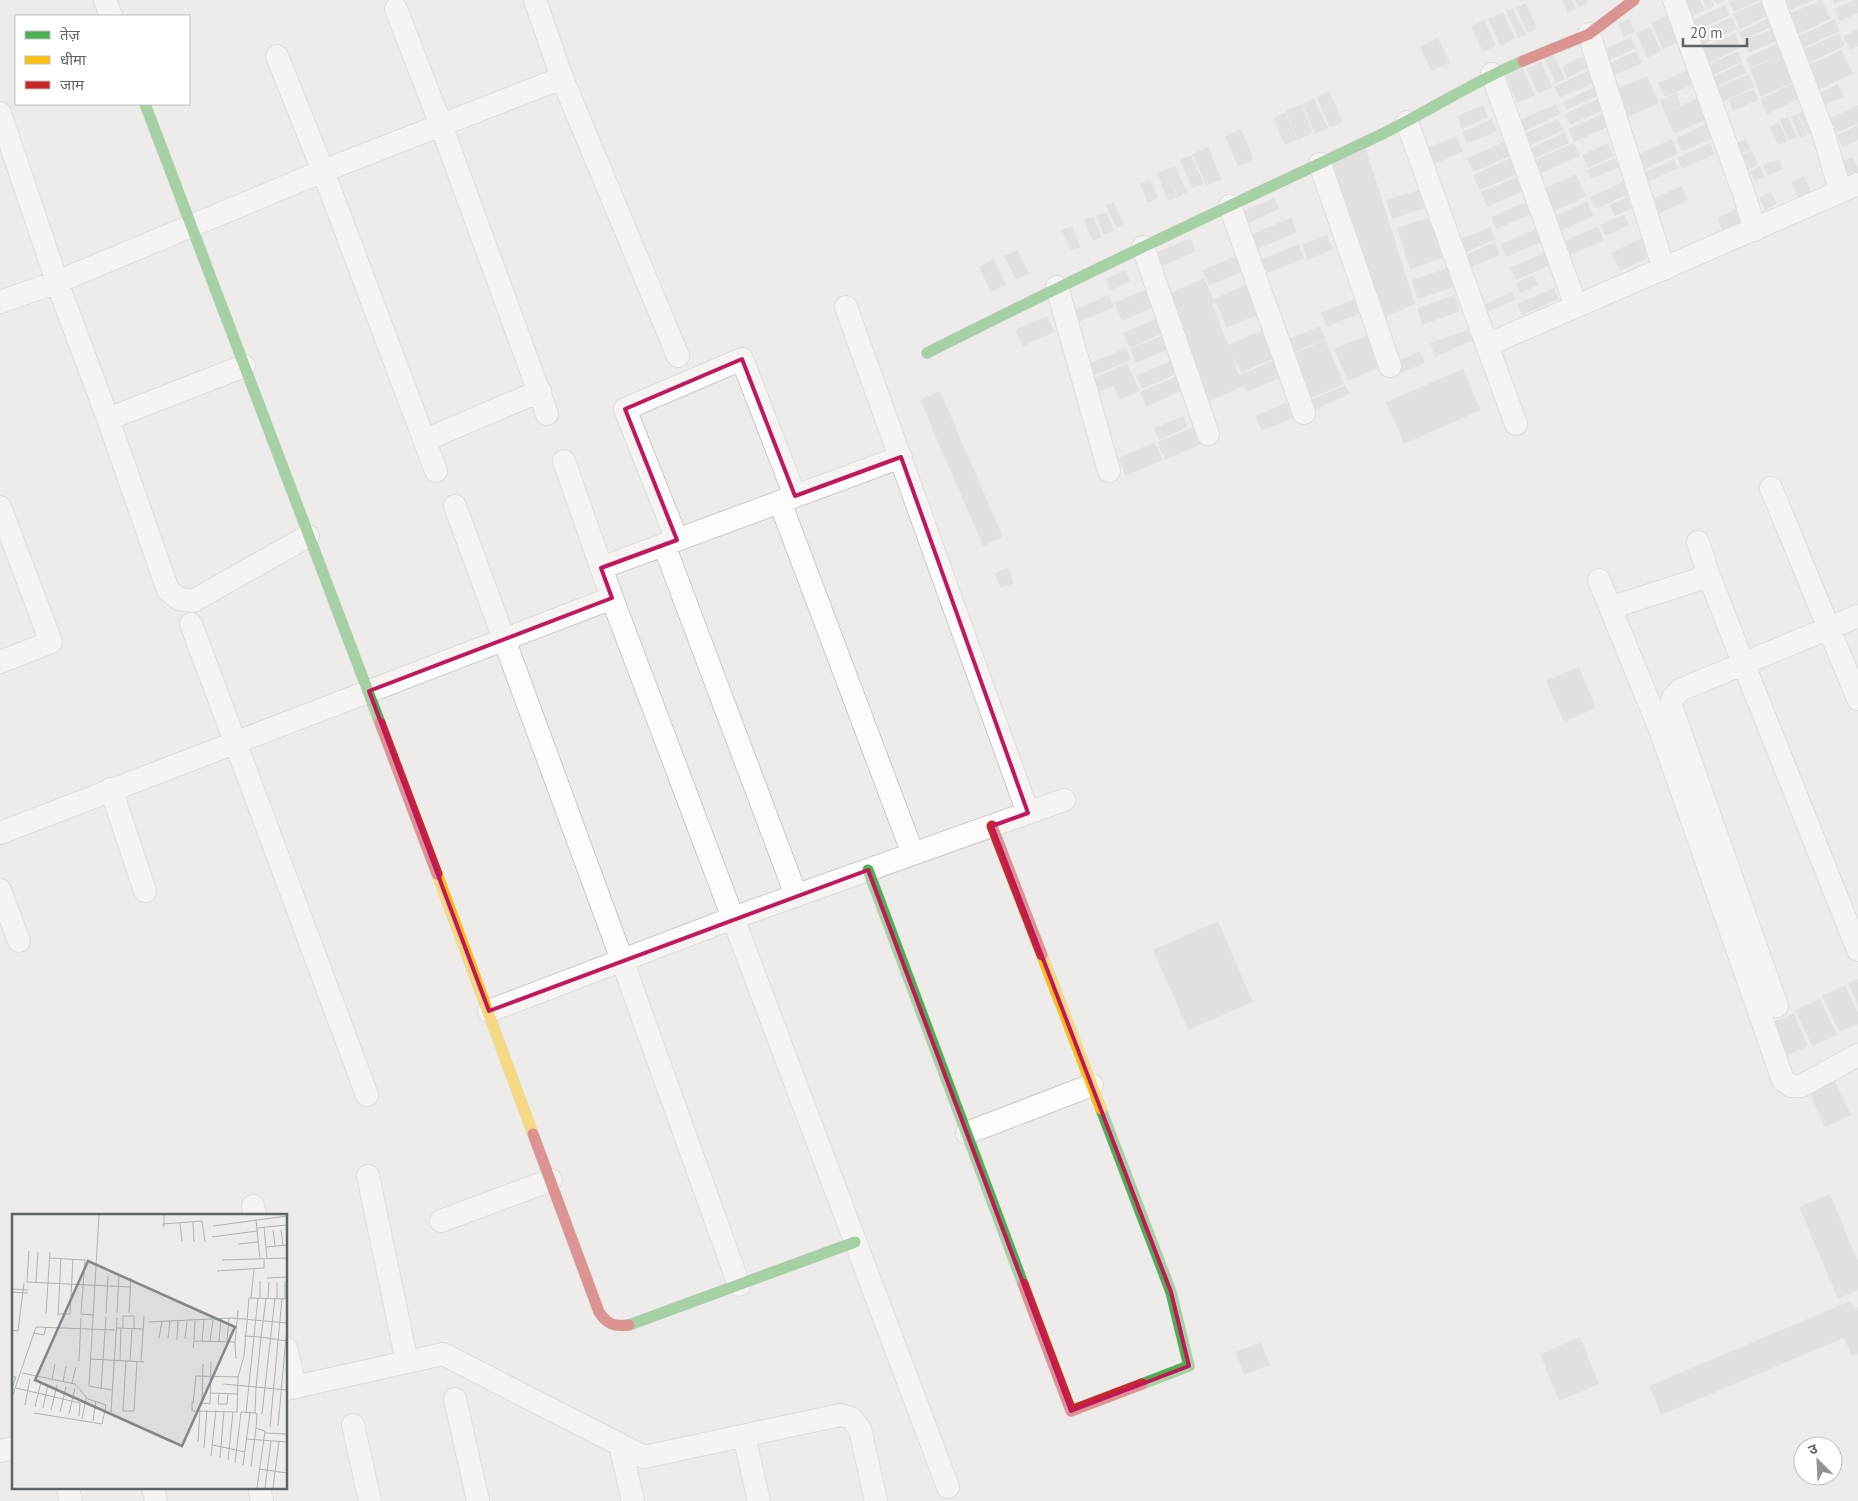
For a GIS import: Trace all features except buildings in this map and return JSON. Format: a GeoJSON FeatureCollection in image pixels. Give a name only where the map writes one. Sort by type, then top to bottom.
{"type":"FeatureCollection","features":[{"type":"Feature","properties":{"kind":"street"},"geometry":{"type":"LineString","coordinates":[[105,0],[111,15]]}},
{"type":"Feature","properties":{"kind":"street"},"geometry":{"type":"LineString","coordinates":[[535,0],[562,78],[678,356]]}},
{"type":"Feature","properties":{"kind":"street"},"geometry":{"type":"LineString","coordinates":[[927,353],[1057,287],[1407,122],[1492,74],[1589,34],[1634,0]]}},
{"type":"Feature","properties":{"kind":"street"},"geometry":{"type":"LineString","coordinates":[[1674,0],[1741,185],[1755,230]]}},
{"type":"Feature","properties":{"kind":"street"},"geometry":{"type":"LineString","coordinates":[[1487,345],[1849,188],[1823,132],[1773,0]]}},
{"type":"Feature","properties":{"kind":"street"},"geometry":{"type":"LineString","coordinates":[[396,8],[547,414]]}},
{"type":"Feature","properties":{"kind":"street"},"geometry":{"type":"LineString","coordinates":[[1589,34],[1664,269]]}},
{"type":"Feature","properties":{"kind":"street"},"geometry":{"type":"LineString","coordinates":[[278,56],[436,471]]}},
{"type":"Feature","properties":{"kind":"street"},"geometry":{"type":"LineString","coordinates":[[1492,74],[1576,306]]}},
{"type":"Feature","properties":{"kind":"street"},"geometry":{"type":"LineString","coordinates":[[0,302],[57,282],[323,171],[562,78]]}},
{"type":"Feature","properties":{"kind":"street"},"geometry":{"type":"LineString","coordinates":[[145,105],[308,536],[369,691],[599,1312],[607,1323],[618,1327],[634,1324],[856,1242]]}},
{"type":"Feature","properties":{"kind":"street"},"geometry":{"type":"LineString","coordinates":[[0,113],[57,282],[108,419],[168,590],[179,599],[193,601],[308,536]]}},
{"type":"Feature","properties":{"kind":"street"},"geometry":{"type":"LineString","coordinates":[[1407,122],[1516,424]]}},
{"type":"Feature","properties":{"kind":"street"},"geometry":{"type":"LineString","coordinates":[[1320,164],[1390,366]]}},
{"type":"Feature","properties":{"kind":"street"},"geometry":{"type":"LineString","coordinates":[[1230,206],[1304,413]]}},
{"type":"Feature","properties":{"kind":"street"},"geometry":{"type":"LineString","coordinates":[[1143,247],[1208,434]]}},
{"type":"Feature","properties":{"kind":"street"},"geometry":{"type":"LineString","coordinates":[[1057,287],[1108,471]]}},
{"type":"Feature","properties":{"kind":"street"},"geometry":{"type":"LineString","coordinates":[[846,307],[1028,813]]}},
{"type":"Feature","properties":{"kind":"street"},"geometry":{"type":"LineString","coordinates":[[796,895],[670,542],[625,409],[742,359],[787,499],[913,854]]}},
{"type":"Feature","properties":{"kind":"street"},"geometry":{"type":"LineString","coordinates":[[108,419],[244,366]]}},
{"type":"Feature","properties":{"kind":"street"},"geometry":{"type":"LineString","coordinates":[[425,440],[540,391]]}},
{"type":"Feature","properties":{"kind":"street"},"geometry":{"type":"LineString","coordinates":[[601,568],[901,457]]}},
{"type":"Feature","properties":{"kind":"street"},"geometry":{"type":"LineString","coordinates":[[564,461],[612,598],[948,1487]]}},
{"type":"Feature","properties":{"kind":"street"},"geometry":{"type":"LineString","coordinates":[[1771,488],[1858,699]]}},
{"type":"Feature","properties":{"kind":"street"},"geometry":{"type":"LineString","coordinates":[[455,506],[622,960],[738,1285]]}},
{"type":"Feature","properties":{"kind":"street"},"geometry":{"type":"LineString","coordinates":[[0,507],[51,642],[0,662]]}},
{"type":"Feature","properties":{"kind":"street"},"geometry":{"type":"LineString","coordinates":[[1698,542],[1709,576],[1858,950]]}},
{"type":"Feature","properties":{"kind":"street"},"geometry":{"type":"LineString","coordinates":[[1622,604],[1709,576]]}},
{"type":"Feature","properties":{"kind":"street"},"geometry":{"type":"LineString","coordinates":[[1599,580],[1660,732],[1783,1080],[1791,1086],[1801,1086],[1858,1055]]}},
{"type":"Feature","properties":{"kind":"street"},"geometry":{"type":"LineString","coordinates":[[0,832],[612,598]]}},
{"type":"Feature","properties":{"kind":"street"},"geometry":{"type":"LineString","coordinates":[[1777,1006],[1671,706],[1673,698],[1680,690],[1858,616]]}},
{"type":"Feature","properties":{"kind":"street"},"geometry":{"type":"LineString","coordinates":[[191,624],[367,1095]]}},
{"type":"Feature","properties":{"kind":"street"},"geometry":{"type":"LineString","coordinates":[[111,789],[145,892]]}},
{"type":"Feature","properties":{"kind":"street"},"geometry":{"type":"LineString","coordinates":[[489,1011],[733,918],[1064,800]]}},
{"type":"Feature","properties":{"kind":"street"},"geometry":{"type":"LineString","coordinates":[[868,870],[1071,1410],[1190,1366],[1171,1292],[992,826]]}},
{"type":"Feature","properties":{"kind":"street"},"geometry":{"type":"LineString","coordinates":[[0,890],[19,941]]}},
{"type":"Feature","properties":{"kind":"street"},"geometry":{"type":"LineString","coordinates":[[967,1133],[1092,1086]]}},
{"type":"Feature","properties":{"kind":"street"},"geometry":{"type":"LineString","coordinates":[[368,1176],[407,1362]]}},
{"type":"Feature","properties":{"kind":"street"},"geometry":{"type":"LineString","coordinates":[[440,1221],[551,1180]]}},
{"type":"Feature","properties":{"kind":"street"},"geometry":{"type":"LineString","coordinates":[[288,1364],[291,1388],[443,1354],[644,1457],[840,1415],[850,1418],[860,1429],[876,1501]]}},
{"type":"Feature","properties":{"kind":"street"},"geometry":{"type":"LineString","coordinates":[[455,1399],[478,1501]]}},
{"type":"Feature","properties":{"kind":"street"},"geometry":{"type":"LineString","coordinates":[[353,1425],[370,1501]]}},
{"type":"Feature","properties":{"kind":"street"},"geometry":{"type":"LineString","coordinates":[[744,1436],[759,1501]]}},
{"type":"Feature","properties":{"kind":"street"},"geometry":{"type":"LineString","coordinates":[[620,1445],[633,1501]]}},
{"type":"Feature","properties":{"kind":"street"},"geometry":{"type":"LineString","coordinates":[[68,1488],[71,1501]]}},
{"type":"Feature","properties":{"kind":"street"},"geometry":{"type":"LineString","coordinates":[[153,1488],[156,1501]]}},
{"type":"Feature","properties":{"kind":"street"},"geometry":{"type":"LineString","coordinates":[[259,1488],[262,1501]]}},
{"type":"Feature","properties":{"kind":"highlighted area"},"geometry":{"type":"Polygon","coordinates":[[[742,359],[795,496],[901,457],[1028,813],[992,826],[1171,1292],[1189,1366],[1071,1411],[868,870],[489,1011],[369,691],[612,598],[601,568],[677,540],[625,409],[742,359]]]}},
{"type":"Feature","properties":{"kind":"traffic: fast"},"geometry":{"type":"LineString","coordinates":[[927,353],[1094,270],[1376,137],[1486,78],[1523,61]]}},
{"type":"Feature","properties":{"kind":"traffic: fast"},"geometry":{"type":"LineString","coordinates":[[145,105],[380,723]]}},
{"type":"Feature","properties":{"kind":"traffic: fast"},"geometry":{"type":"LineString","coordinates":[[868,870],[1023,1284]]}},
{"type":"Feature","properties":{"kind":"traffic: fast"},"geometry":{"type":"LineString","coordinates":[[1101,1109],[1171,1292],[1189,1366],[1142,1384]]}},
{"type":"Feature","properties":{"kind":"traffic: fast"},"geometry":{"type":"LineString","coordinates":[[629,1325],[855,1242]]}},
{"type":"Feature","properties":{"kind":"traffic: slow"},"geometry":{"type":"LineString","coordinates":[[437,874],[533,1134]]}},
{"type":"Feature","properties":{"kind":"traffic: slow"},"geometry":{"type":"LineString","coordinates":[[1042,955],[1101,1109]]}},
{"type":"Feature","properties":{"kind":"traffic: jam"},"geometry":{"type":"LineString","coordinates":[[1523,61],[1589,34],[1634,0]]}},
{"type":"Feature","properties":{"kind":"traffic: jam"},"geometry":{"type":"LineString","coordinates":[[380,723],[437,874]]}},
{"type":"Feature","properties":{"kind":"traffic: jam"},"geometry":{"type":"LineString","coordinates":[[992,826],[1042,955]]}},
{"type":"Feature","properties":{"kind":"traffic: jam"},"geometry":{"type":"LineString","coordinates":[[533,1134],[599,1312],[611,1324],[619,1326],[629,1325]]}},
{"type":"Feature","properties":{"kind":"traffic: jam"},"geometry":{"type":"LineString","coordinates":[[1023,1284],[1071,1411],[1142,1384]]}}]}
